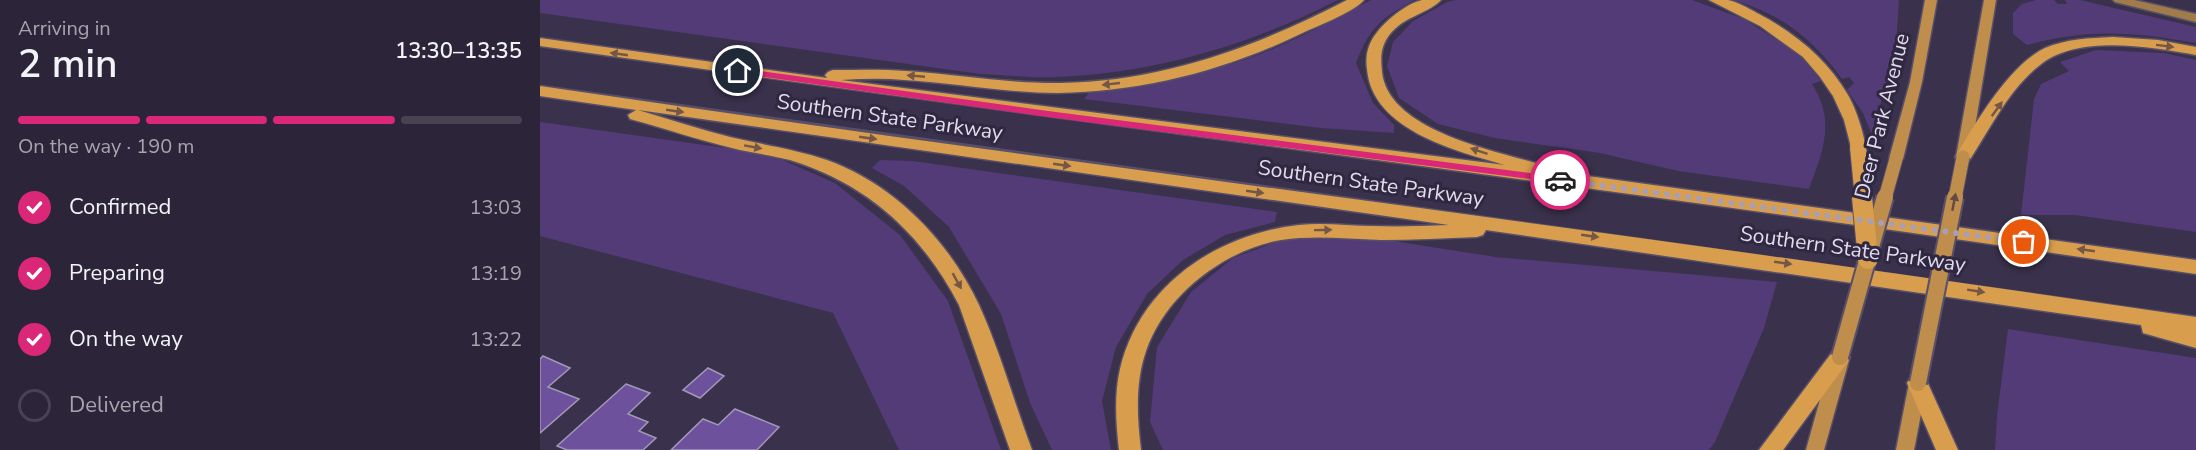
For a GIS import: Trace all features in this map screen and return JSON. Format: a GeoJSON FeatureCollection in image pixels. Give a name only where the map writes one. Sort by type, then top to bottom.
{"type":"FeatureCollection","features":[{"type":"Feature","properties":{"kind":"highway"},"geometry":{"type":"LineString","coordinates":[[760,74],[913,75],[1033,87],[1112,84],[1168,75],[1229,60],[1290,35],[1357,0]]}},
{"type":"Feature","properties":{"kind":"highway"},"geometry":{"type":"LineString","coordinates":[[1434,0],[1394,23],[1378,42],[1374,53],[1373,76],[1386,103],[1412,125],[1449,141],[1574,182]]}},
{"type":"Feature","properties":{"kind":"highway"},"geometry":{"type":"LineString","coordinates":[[1716,0],[1741,10],[1780,31],[1824,70],[1843,98],[1856,131],[1868,259]]}},
{"type":"Feature","properties":{"kind":"highway","name":"Southern State Parkway"},"geometry":{"type":"LineString","coordinates":[[540,42],[1048,114],[1574,182],[2196,267]]}},
{"type":"Feature","properties":{"kind":"highway"},"geometry":{"type":"LineString","coordinates":[[1963,157],[2026,69],[2053,51],[2082,44],[2121,42],[2196,51]]}},
{"type":"Feature","properties":{"kind":"highway","name":"Southern State Parkway"},"geometry":{"type":"LineString","coordinates":[[540,92],[1532,228],[2196,325]]}},
{"type":"Feature","properties":{"kind":"highway"},"geometry":{"type":"LineString","coordinates":[[576,97],[734,144],[812,161],[854,178],[892,204],[924,233],[959,283],[1022,450]]}},
{"type":"Feature","properties":{"kind":"highway"},"geometry":{"type":"LineString","coordinates":[[1130,450],[1127,426],[1127,380],[1140,339],[1159,306],[1174,289],[1190,273],[1217,255],[1249,241],[1307,231],[1376,233],[1532,228]]}},
{"type":"Feature","properties":{"kind":"highway"},"geometry":{"type":"LineString","coordinates":[[2144,259],[2196,259]]}},
{"type":"Feature","properties":{"kind":"highway"},"geometry":{"type":"LineString","coordinates":[[2064,304],[2196,340]]}},
{"type":"Feature","properties":{"kind":"highway"},"geometry":{"type":"LineString","coordinates":[[1770,450],[1840,357]]}},
{"type":"Feature","properties":{"kind":"highway"},"geometry":{"type":"LineString","coordinates":[[1918,383],[1947,450]]}},
{"type":"Feature","properties":{"kind":"main road","name":"Deer Park Avenue"},"geometry":{"type":"LineString","coordinates":[[1815,450],[1916,82],[1931,0]]}},
{"type":"Feature","properties":{"kind":"main road"},"geometry":{"type":"LineString","coordinates":[[1905,450],[1963,157],[1990,0]]}},
{"type":"Feature","properties":{"kind":"street"},"geometry":{"type":"LineString","coordinates":[[2119,0],[2196,18]]}},
{"type":"Feature","properties":{"kind":"shaded area"},"geometry":{"type":"Polygon","coordinates":[[[540,0],[1338,0],[1270,31],[1200,54],[1127,70],[1090,75],[1026,77],[980,74],[540,13],[540,0]]]}},
{"type":"Feature","properties":{"kind":"shaded area"},"geometry":{"type":"Polygon","coordinates":[[[1371,0],[1415,0],[1378,24],[1366,40],[1356,63],[1373,103],[1394,125],[1394,133],[1321,128],[1084,99],[1091,90],[1173,78],[1241,61],[1298,38],[1371,0]]]}},
{"type":"Feature","properties":{"kind":"shaded area"},"geometry":{"type":"Polygon","coordinates":[[[1456,0],[1692,0],[1744,19],[1799,54],[1821,81],[1812,84],[1824,111],[1825,136],[1809,189],[1678,171],[1600,153],[1495,138],[1438,124],[1399,98],[1387,66],[1393,42],[1413,21],[1447,2],[1456,0]]]}},
{"type":"Feature","properties":{"kind":"shaded area"},"geometry":{"type":"Polygon","coordinates":[[[1733,0],[1899,0],[1896,47],[1872,135],[1863,113],[1847,90],[1854,83],[1849,77],[1842,79],[1808,40],[1782,21],[1733,0]]]}},
{"type":"Feature","properties":{"kind":"shaded area"},"geometry":{"type":"Polygon","coordinates":[[[2036,0],[2054,0],[2058,4],[2067,4],[2065,0],[2080,0],[2196,27],[2196,43],[2132,34],[2091,34],[2027,45],[2013,34],[2013,13],[2022,4],[2036,0]]]}},
{"type":"Feature","properties":{"kind":"shaded area"},"geometry":{"type":"Polygon","coordinates":[[[2096,50],[2164,53],[2196,60],[2196,232],[2075,215],[2021,215],[2034,99],[2041,84],[2069,71],[2060,62],[2096,50]]]}},
{"type":"Feature","properties":{"kind":"shaded area"},"geometry":{"type":"Polygon","coordinates":[[[540,122],[769,154],[835,183],[900,235],[948,301],[1001,450],[899,450],[833,313],[540,236],[540,122]]]}},
{"type":"Feature","properties":{"kind":"shaded area"},"geometry":{"type":"Polygon","coordinates":[[[880,160],[913,161],[1277,212],[1275,222],[1225,235],[1183,260],[1147,294],[1116,347],[1102,401],[1111,450],[1052,450],[1030,403],[1001,314],[949,227],[904,186],[872,168],[880,160]]]}},
{"type":"Feature","properties":{"kind":"shaded area"},"geometry":{"type":"Polygon","coordinates":[[[1348,234],[1496,257],[1777,282],[1764,328],[1715,442],[1709,450],[1163,450],[1150,422],[1157,347],[1191,292],[1233,258],[1289,237],[1348,234]]]}},
{"type":"Feature","properties":{"kind":"shaded area"},"geometry":{"type":"Polygon","coordinates":[[[2008,329],[2196,358],[2196,450],[1995,450],[2008,329]]]}},
{"type":"Feature","properties":{"kind":"building"},"geometry":{"type":"Polygon","coordinates":[[[543,356],[570,368],[548,387],[579,399],[540,433],[540,359],[543,356]]]}},
{"type":"Feature","properties":{"kind":"building"},"geometry":{"type":"Polygon","coordinates":[[[708,368],[724,376],[700,398],[683,390],[708,368]]]}},
{"type":"Feature","properties":{"kind":"building"},"geometry":{"type":"Polygon","coordinates":[[[626,384],[650,393],[628,414],[648,422],[639,431],[656,438],[643,450],[567,450],[557,446],[626,384]]]}},
{"type":"Feature","properties":{"kind":"building"},"geometry":{"type":"Polygon","coordinates":[[[735,409],[779,427],[757,450],[671,450],[703,419],[718,425],[735,409]]]}},
{"type":"Feature","properties":{"kind":"way so far"},"geometry":{"type":"LineString","coordinates":[[1560,180],[2024,242]]}},
{"type":"Feature","properties":{"kind":"route"},"geometry":{"type":"LineString","coordinates":[[738,71],[1048,114],[1560,180]]}}]}
